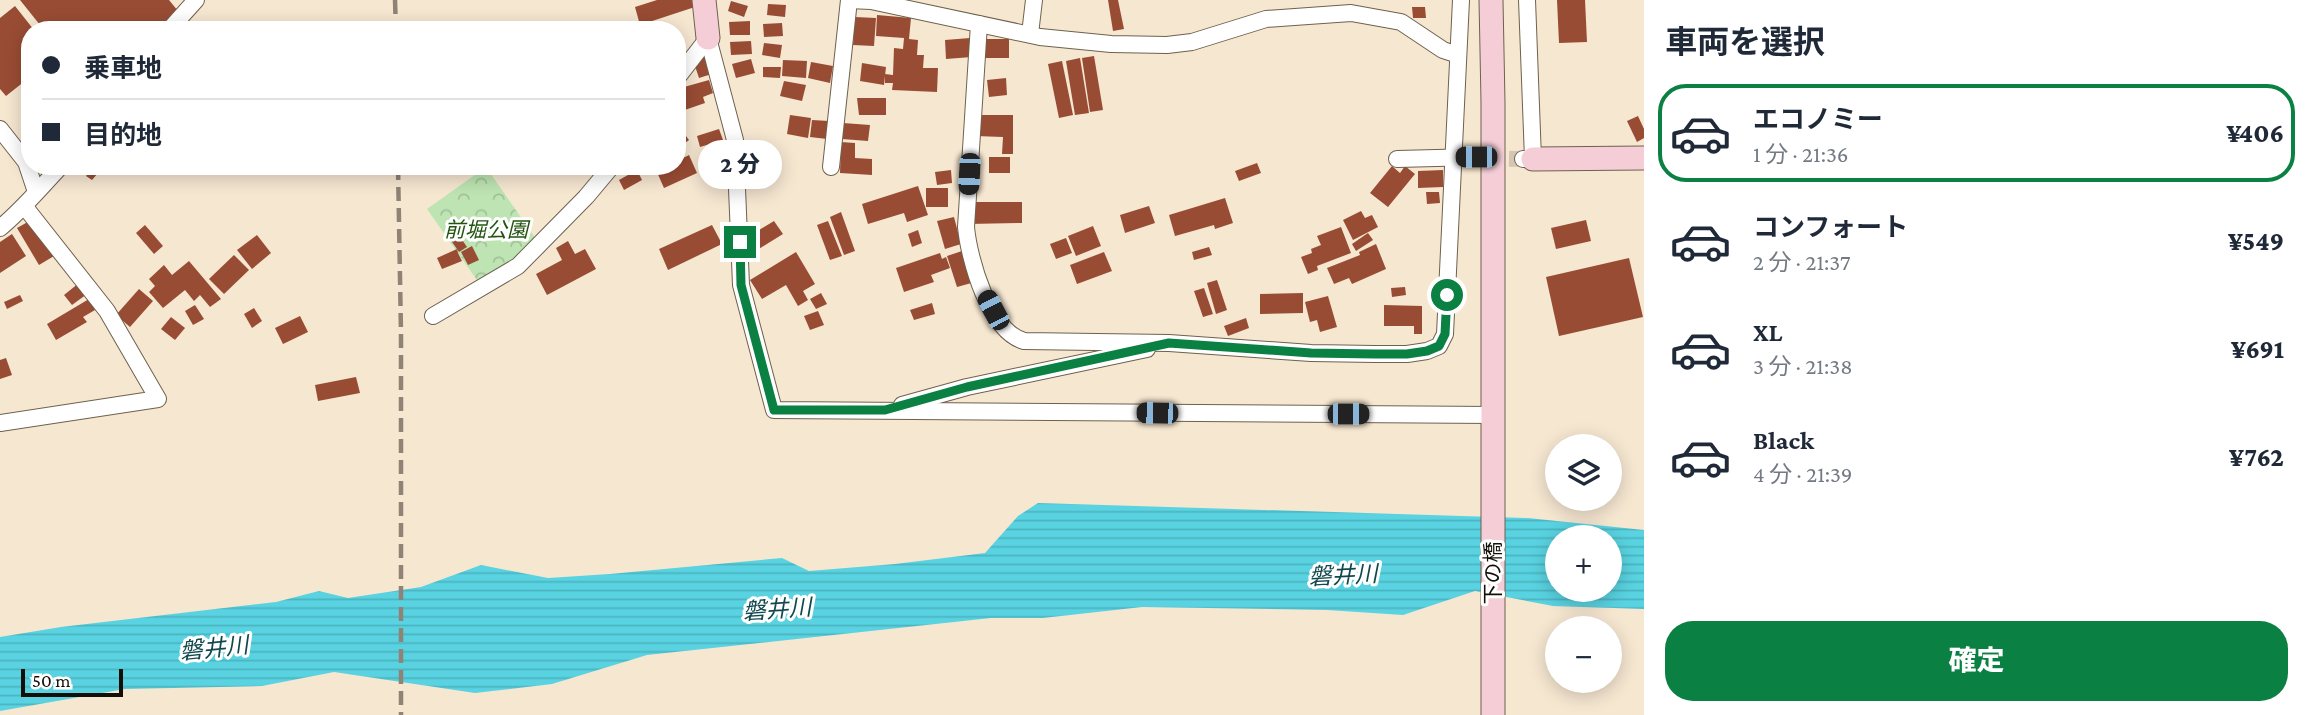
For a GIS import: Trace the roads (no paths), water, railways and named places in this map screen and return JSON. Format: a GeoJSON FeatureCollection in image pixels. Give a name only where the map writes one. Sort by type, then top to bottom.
{"type":"FeatureCollection","features":[{"type":"Feature","properties":{"kind":"street"},"geometry":{"type":"LineString","coordinates":[[177,21],[196,0]]}},
{"type":"Feature","properties":{"kind":"street"},"geometry":{"type":"LineString","coordinates":[[704,0],[708,38],[735,140],[741,285],[774,410],[1493,423]]}},
{"type":"Feature","properties":{"kind":"street"},"geometry":{"type":"LineString","coordinates":[[831,167],[849,0],[871,1],[1040,37],[1111,44],[1167,45],[1192,42],[1266,19],[1351,13],[1401,22],[1443,50],[1458,55]]}},
{"type":"Feature","properties":{"kind":"street"},"geometry":{"type":"LineString","coordinates":[[1030,34],[1034,0]]}},
{"type":"Feature","properties":{"kind":"street"},"geometry":{"type":"LineString","coordinates":[[979,24],[966,227],[968,249],[983,292],[1003,328],[1014,338],[1024,341],[1169,343],[1297,352],[1407,354],[1439,346],[1445,334],[1461,0]]}},
{"type":"Feature","properties":{"kind":"street","name":"下の橋"},"geometry":{"type":"LineString","coordinates":[[1491,0],[1493,715]]}},
{"type":"Feature","properties":{"kind":"street"},"geometry":{"type":"LineString","coordinates":[[1527,0],[1527,159],[1644,158]]}},
{"type":"Feature","properties":{"kind":"street"},"geometry":{"type":"LineString","coordinates":[[686,66],[708,38]]}},
{"type":"Feature","properties":{"kind":"street"},"geometry":{"type":"LineString","coordinates":[[0,129],[21,156]]}},
{"type":"Feature","properties":{"kind":"street"},"geometry":{"type":"LineString","coordinates":[[1397,159],[1476,157]]}},
{"type":"Feature","properties":{"kind":"street"},"geometry":{"type":"LineString","coordinates":[[30,175],[36,192]]}},
{"type":"Feature","properties":{"kind":"street"},"geometry":{"type":"LineString","coordinates":[[0,228],[25,208],[52,175]]}},
{"type":"Feature","properties":{"kind":"street"},"geometry":{"type":"LineString","coordinates":[[433,316],[518,266],[586,197],[604,175]]}},
{"type":"Feature","properties":{"kind":"street"},"geometry":{"type":"LineString","coordinates":[[0,423],[158,399],[107,311],[25,208]]}},
{"type":"Feature","properties":{"kind":"street"},"geometry":{"type":"LineString","coordinates":[[885,410],[967,387],[1169,343]]}},
{"type":"Feature","properties":{"kind":"water","name":"磐井川"},"geometry":{"type":"Polygon","coordinates":[[[1038,503],[1528,518],[1596,525],[1545,525],[1545,602],[1622,602],[1622,528],[1644,530],[1644,609],[1553,606],[1475,591],[1403,615],[1327,610],[1142,607],[1043,618],[991,618],[647,655],[552,684],[475,693],[334,672],[262,686],[125,689],[0,711],[0,637],[61,627],[276,602],[319,591],[348,598],[421,587],[481,565],[548,578],[782,558],[809,571],[985,553],[1018,516],[1038,503]]]}},
{"type":"Feature","properties":{"kind":"tunnel"},"geometry":{"type":"LineString","coordinates":[[1485,158],[1522,159]]}},
{"type":"Feature","properties":{"kind":"railway"},"geometry":{"type":"LineString","coordinates":[[395,0],[396,21]]}},
{"type":"Feature","properties":{"kind":"railway"},"geometry":{"type":"LineString","coordinates":[[398,175],[401,715]]}},
{"type":"Feature","properties":{"kind":"park label","name":"前堀公園"},"geometry":{"type":"Point","coordinates":[486,230]}}]}
